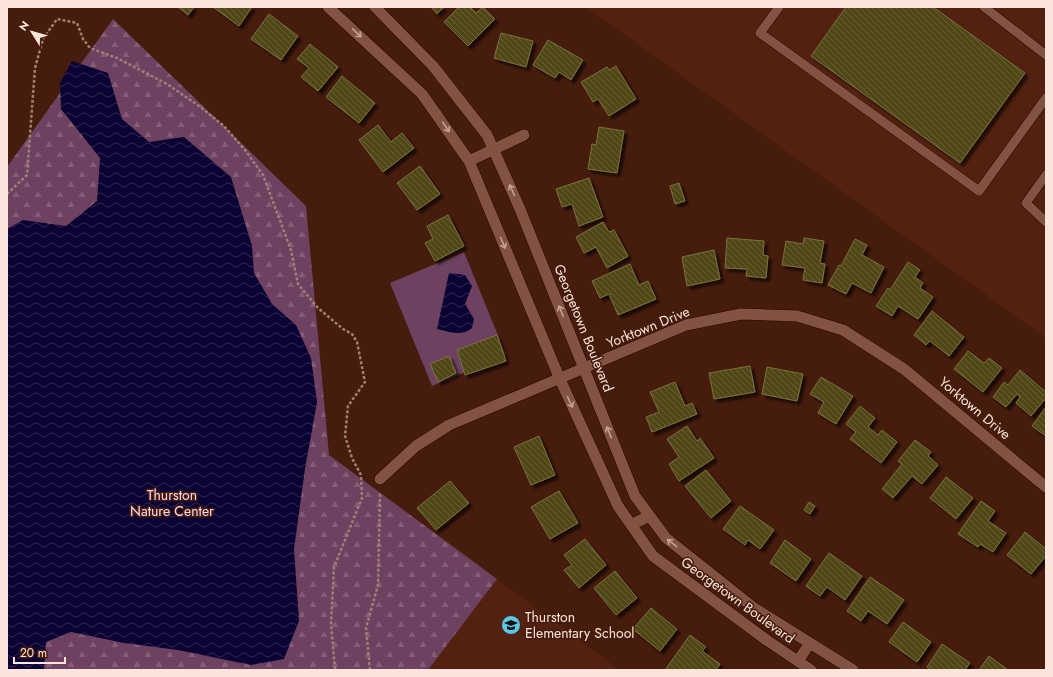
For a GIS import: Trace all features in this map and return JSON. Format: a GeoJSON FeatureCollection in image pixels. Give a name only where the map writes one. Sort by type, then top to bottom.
{"type":"FeatureCollection","features":[{"type":"Feature","properties":{"kind":"street","name":"Georgetown Boulevard"},"geometry":{"type":"LineString","coordinates":[[375,7],[433,66],[487,135],[520,209],[635,496],[649,516],[666,538],[754,608],[853,670]]}},
{"type":"Feature","properties":{"kind":"street","name":"Georgetown Boulevard"},"geometry":{"type":"LineString","coordinates":[[335,9],[422,94],[469,161],[559,378],[618,506],[653,556],[811,670]]}},
{"type":"Feature","properties":{"kind":"street"},"geometry":{"type":"LineString","coordinates":[[469,161],[524,134]]}},
{"type":"Feature","properties":{"kind":"street","name":"Yorktown Drive"},"geometry":{"type":"LineString","coordinates":[[380,479],[416,446],[449,425],[686,325],[741,314],[797,316],[843,330],[904,369],[1046,487]]}},
{"type":"Feature","properties":{"kind":"street"},"geometry":{"type":"LineString","coordinates":[[631,525],[649,516]]}},
{"type":"Feature","properties":{"kind":"street","name":"Georgetown Boulevard"},"geometry":{"type":"LineString","coordinates":[[798,661],[810,643]]}},
{"type":"Feature","properties":{"kind":"lane"},"geometry":{"type":"LineString","coordinates":[[779,7],[760,33],[979,191],[1046,98]]}},
{"type":"Feature","properties":{"kind":"lane"},"geometry":{"type":"LineString","coordinates":[[984,7],[1046,55]]}},
{"type":"Feature","properties":{"kind":"lane"},"geometry":{"type":"LineString","coordinates":[[1046,175],[1026,203],[1046,222]]}},
{"type":"Feature","properties":{"kind":"path"},"geometry":{"type":"LineString","coordinates":[[7,194],[27,175],[36,68],[42,39],[56,19],[76,22],[83,39],[90,48],[136,67],[167,84],[199,106],[224,126],[245,150],[262,175],[291,250],[298,284],[318,308],[343,329],[352,334],[357,342],[365,382],[348,406],[345,436],[352,458],[361,475],[362,498],[334,567],[331,624],[335,670]]}},
{"type":"Feature","properties":{"kind":"path"},"geometry":{"type":"LineString","coordinates":[[370,670],[366,628],[378,585],[380,479]]}},
{"type":"Feature","properties":{"kind":"shaded area"},"geometry":{"type":"Polygon","coordinates":[[[586,7],[1046,7],[1046,338],[586,7]]]}},
{"type":"Feature","properties":{"kind":"shaded area","name":"Thurston Elementary School"},"geometry":{"type":"Polygon","coordinates":[[[497,579],[620,670],[428,670],[497,579]]]}},
{"type":"Feature","properties":{"kind":"green space","name":"Thurston Nature Center"},"geometry":{"type":"Polygon","coordinates":[[[113,19],[306,206],[329,455],[497,579],[428,670],[7,670],[7,167],[113,19]]]}},
{"type":"Feature","properties":{"kind":"green space"},"geometry":{"type":"Polygon","coordinates":[[[464,252],[506,355],[432,386],[390,283],[464,252]]]}},
{"type":"Feature","properties":{"kind":"water","name":"Thurston Nature Center"},"geometry":{"type":"Polygon","coordinates":[[[72,61],[108,73],[122,119],[149,142],[184,137],[231,177],[252,246],[254,273],[272,304],[296,325],[311,358],[317,402],[305,469],[294,549],[299,621],[284,659],[251,665],[178,650],[124,643],[71,632],[46,642],[44,670],[7,670],[7,229],[23,220],[66,226],[97,201],[100,158],[61,109],[60,83],[72,61]]]}},
{"type":"Feature","properties":{"kind":"water"},"geometry":{"type":"Polygon","coordinates":[[[449,273],[465,275],[472,286],[465,304],[474,319],[472,328],[468,331],[455,333],[437,329],[449,273]]]}},
{"type":"Feature","properties":{"kind":"building"},"geometry":{"type":"Polygon","coordinates":[[[178,7],[194,7],[188,15],[178,7]]]}},
{"type":"Feature","properties":{"kind":"building"},"geometry":{"type":"Polygon","coordinates":[[[213,7],[252,7],[239,26],[213,7]]]}},
{"type":"Feature","properties":{"kind":"building"},"geometry":{"type":"Polygon","coordinates":[[[431,7],[444,7],[437,14],[431,7]]]}},
{"type":"Feature","properties":{"kind":"building"},"geometry":{"type":"Polygon","coordinates":[[[459,7],[470,7],[476,13],[483,7],[495,19],[468,46],[444,22],[459,7]]]}},
{"type":"Feature","properties":{"kind":"building"},"geometry":{"type":"Polygon","coordinates":[[[846,7],[933,7],[1025,73],[960,163],[811,56],[846,7]]]}},
{"type":"Feature","properties":{"kind":"building"},"geometry":{"type":"Polygon","coordinates":[[[269,14],[298,36],[281,60],[251,39],[269,14]]]}},
{"type":"Feature","properties":{"kind":"building"},"geometry":{"type":"Polygon","coordinates":[[[501,33],[533,41],[526,67],[494,58],[501,33]]]}},
{"type":"Feature","properties":{"kind":"building"},"geometry":{"type":"Polygon","coordinates":[[[548,40],[583,60],[571,80],[559,72],[555,78],[533,65],[548,40]]]}},
{"type":"Feature","properties":{"kind":"building"},"geometry":{"type":"Polygon","coordinates":[[[310,44],[338,67],[318,91],[301,77],[309,68],[297,59],[310,44]]]}},
{"type":"Feature","properties":{"kind":"building"},"geometry":{"type":"Polygon","coordinates":[[[616,66],[636,99],[609,116],[598,99],[593,102],[581,82],[607,67],[609,70],[616,66]]]}},
{"type":"Feature","properties":{"kind":"building"},"geometry":{"type":"Polygon","coordinates":[[[342,76],[375,103],[359,123],[326,97],[342,76]]]}},
{"type":"Feature","properties":{"kind":"building"},"geometry":{"type":"Polygon","coordinates":[[[378,125],[391,142],[402,133],[414,148],[383,172],[359,140],[378,125]]]}},
{"type":"Feature","properties":{"kind":"building"},"geometry":{"type":"Polygon","coordinates":[[[599,127],[624,131],[617,173],[588,169],[592,144],[596,145],[599,127]]]}},
{"type":"Feature","properties":{"kind":"building"},"geometry":{"type":"Polygon","coordinates":[[[420,166],[440,194],[417,210],[397,183],[420,166]]]}},
{"type":"Feature","properties":{"kind":"building"},"geometry":{"type":"Polygon","coordinates":[[[589,178],[603,217],[579,226],[572,204],[562,207],[556,189],[589,178]]]}},
{"type":"Feature","properties":{"kind":"building"},"geometry":{"type":"Polygon","coordinates":[[[679,183],[685,201],[675,204],[670,186],[679,183]]]}},
{"type":"Feature","properties":{"kind":"building"},"geometry":{"type":"Polygon","coordinates":[[[448,215],[464,246],[435,261],[425,243],[433,239],[427,226],[448,215]]]}},
{"type":"Feature","properties":{"kind":"building"},"geometry":{"type":"Polygon","coordinates":[[[603,222],[609,232],[614,230],[628,256],[607,268],[596,247],[584,253],[576,237],[603,222]]]}},
{"type":"Feature","properties":{"kind":"building"},"geometry":{"type":"Polygon","coordinates":[[[727,238],[764,241],[763,255],[768,256],[766,278],[746,276],[747,269],[725,268],[727,238]]]}},
{"type":"Feature","properties":{"kind":"building"},"geometry":{"type":"Polygon","coordinates":[[[804,238],[824,241],[820,263],[825,264],[822,283],[803,280],[805,268],[782,265],[786,241],[803,244],[804,238]]]}},
{"type":"Feature","properties":{"kind":"building"},"geometry":{"type":"Polygon","coordinates":[[[855,239],[867,245],[862,255],[884,267],[871,293],[852,283],[846,294],[828,285],[839,265],[841,266],[855,239]]]}},
{"type":"Feature","properties":{"kind":"building"},"geometry":{"type":"Polygon","coordinates":[[[714,250],[720,279],[687,286],[682,257],[714,250]]]}},
{"type":"Feature","properties":{"kind":"building"},"geometry":{"type":"Polygon","coordinates":[[[908,262],[920,270],[915,277],[923,283],[920,288],[933,297],[918,319],[898,306],[892,316],[876,306],[888,288],[890,290],[908,262]]]}},
{"type":"Feature","properties":{"kind":"building"},"geometry":{"type":"Polygon","coordinates":[[[630,264],[639,285],[648,281],[656,299],[618,315],[609,294],[600,298],[592,281],[630,264]]]}},
{"type":"Feature","properties":{"kind":"building"},"geometry":{"type":"Polygon","coordinates":[[[932,311],[964,337],[949,356],[930,341],[926,345],[914,335],[932,311]]]}},
{"type":"Feature","properties":{"kind":"building"},"geometry":{"type":"Polygon","coordinates":[[[497,335],[506,361],[465,375],[457,350],[497,335]]]}},
{"type":"Feature","properties":{"kind":"building"},"geometry":{"type":"Polygon","coordinates":[[[968,351],[984,363],[989,358],[1002,368],[983,392],[954,369],[968,351]]]}},
{"type":"Feature","properties":{"kind":"building"},"geometry":{"type":"Polygon","coordinates":[[[449,356],[456,373],[438,382],[430,364],[449,356]]]}},
{"type":"Feature","properties":{"kind":"building"},"geometry":{"type":"Polygon","coordinates":[[[750,366],[755,392],[714,399],[709,373],[750,366]]]}},
{"type":"Feature","properties":{"kind":"building"},"geometry":{"type":"Polygon","coordinates":[[[767,367],[803,374],[797,401],[762,394],[767,367]]]}},
{"type":"Feature","properties":{"kind":"building"},"geometry":{"type":"Polygon","coordinates":[[[1020,370],[1046,392],[1046,398],[1031,416],[1016,403],[1020,397],[1017,394],[1006,407],[993,397],[1004,382],[1008,385],[1020,370]]]}},
{"type":"Feature","properties":{"kind":"building"},"geometry":{"type":"Polygon","coordinates":[[[821,377],[853,396],[836,424],[818,413],[824,402],[810,394],[821,377]]]}},
{"type":"Feature","properties":{"kind":"building"},"geometry":{"type":"Polygon","coordinates":[[[675,382],[685,406],[692,403],[697,414],[652,432],[646,417],[659,412],[650,392],[675,382]]]}},
{"type":"Feature","properties":{"kind":"building"},"geometry":{"type":"Polygon","coordinates":[[[860,406],[875,418],[868,427],[878,435],[882,430],[897,442],[881,463],[850,439],[856,432],[846,424],[860,406]]]}},
{"type":"Feature","properties":{"kind":"building"},"geometry":{"type":"Polygon","coordinates":[[[1046,407],[1046,436],[1032,426],[1046,407]]]}},
{"type":"Feature","properties":{"kind":"building"},"geometry":{"type":"Polygon","coordinates":[[[687,426],[697,441],[700,438],[714,458],[679,481],[669,464],[679,457],[667,439],[687,426]]]}},
{"type":"Feature","properties":{"kind":"building"},"geometry":{"type":"Polygon","coordinates":[[[539,436],[555,475],[531,485],[514,447],[539,436]]]}},
{"type":"Feature","properties":{"kind":"building"},"geometry":{"type":"Polygon","coordinates":[[[915,440],[931,452],[928,456],[938,465],[922,484],[912,476],[893,498],[882,489],[902,464],[898,461],[915,440]]]}},
{"type":"Feature","properties":{"kind":"building"},"geometry":{"type":"Polygon","coordinates":[[[706,470],[731,501],[711,518],[685,486],[706,470]]]}},
{"type":"Feature","properties":{"kind":"building"},"geometry":{"type":"Polygon","coordinates":[[[946,477],[973,498],[956,519],[930,498],[946,477]]]}},
{"type":"Feature","properties":{"kind":"building"},"geometry":{"type":"Polygon","coordinates":[[[450,481],[469,503],[436,530],[417,508],[450,481]]]}},
{"type":"Feature","properties":{"kind":"building"},"geometry":{"type":"Polygon","coordinates":[[[559,491],[578,523],[550,539],[531,507],[559,491]]]}},
{"type":"Feature","properties":{"kind":"building"},"geometry":{"type":"Polygon","coordinates":[[[981,501],[995,511],[988,521],[1006,533],[993,552],[980,544],[978,547],[958,534],[981,501]]]}},
{"type":"Feature","properties":{"kind":"building"},"geometry":{"type":"Polygon","coordinates":[[[809,502],[815,506],[810,514],[804,510],[809,502]]]}},
{"type":"Feature","properties":{"kind":"building"},"geometry":{"type":"Polygon","coordinates":[[[740,506],[774,530],[760,549],[748,540],[745,545],[723,529],[740,506]]]}},
{"type":"Feature","properties":{"kind":"building"},"geometry":{"type":"Polygon","coordinates":[[[1025,532],[1046,549],[1046,556],[1031,574],[1007,555],[1025,532]]]}},
{"type":"Feature","properties":{"kind":"building"},"geometry":{"type":"Polygon","coordinates":[[[585,539],[606,565],[579,588],[564,570],[572,565],[564,555],[585,539]]]}},
{"type":"Feature","properties":{"kind":"building"},"geometry":{"type":"Polygon","coordinates":[[[785,540],[811,559],[796,581],[770,563],[785,540]]]}},
{"type":"Feature","properties":{"kind":"building"},"geometry":{"type":"Polygon","coordinates":[[[829,553],[862,576],[845,600],[827,587],[820,596],[806,586],[829,553]]]}},
{"type":"Feature","properties":{"kind":"building"},"geometry":{"type":"Polygon","coordinates":[[[615,571],[637,598],[616,615],[594,588],[615,571]]]}},
{"type":"Feature","properties":{"kind":"building"},"geometry":{"type":"Polygon","coordinates":[[[870,577],[904,600],[887,624],[868,611],[861,621],[847,611],[870,577]]]}},
{"type":"Feature","properties":{"kind":"building"},"geometry":{"type":"Polygon","coordinates":[[[651,608],[677,629],[660,651],[633,629],[651,608]]]}},
{"type":"Feature","properties":{"kind":"building"},"geometry":{"type":"Polygon","coordinates":[[[903,622],[931,642],[917,662],[889,642],[903,622]]]}},
{"type":"Feature","properties":{"kind":"building"},"geometry":{"type":"Polygon","coordinates":[[[690,635],[706,647],[702,651],[720,664],[716,670],[665,670],[690,635]]]}},
{"type":"Feature","properties":{"kind":"building"},"geometry":{"type":"Polygon","coordinates":[[[942,644],[970,663],[965,670],[931,670],[927,667],[942,644]]]}},
{"type":"Feature","properties":{"kind":"building"},"geometry":{"type":"Polygon","coordinates":[[[989,656],[1008,670],[979,670],[989,656]]]}},
{"type":"Feature","properties":{"kind":"place","name":"Thurston Elementary School"},"geometry":{"type":"Point","coordinates":[511,625]}}]}
